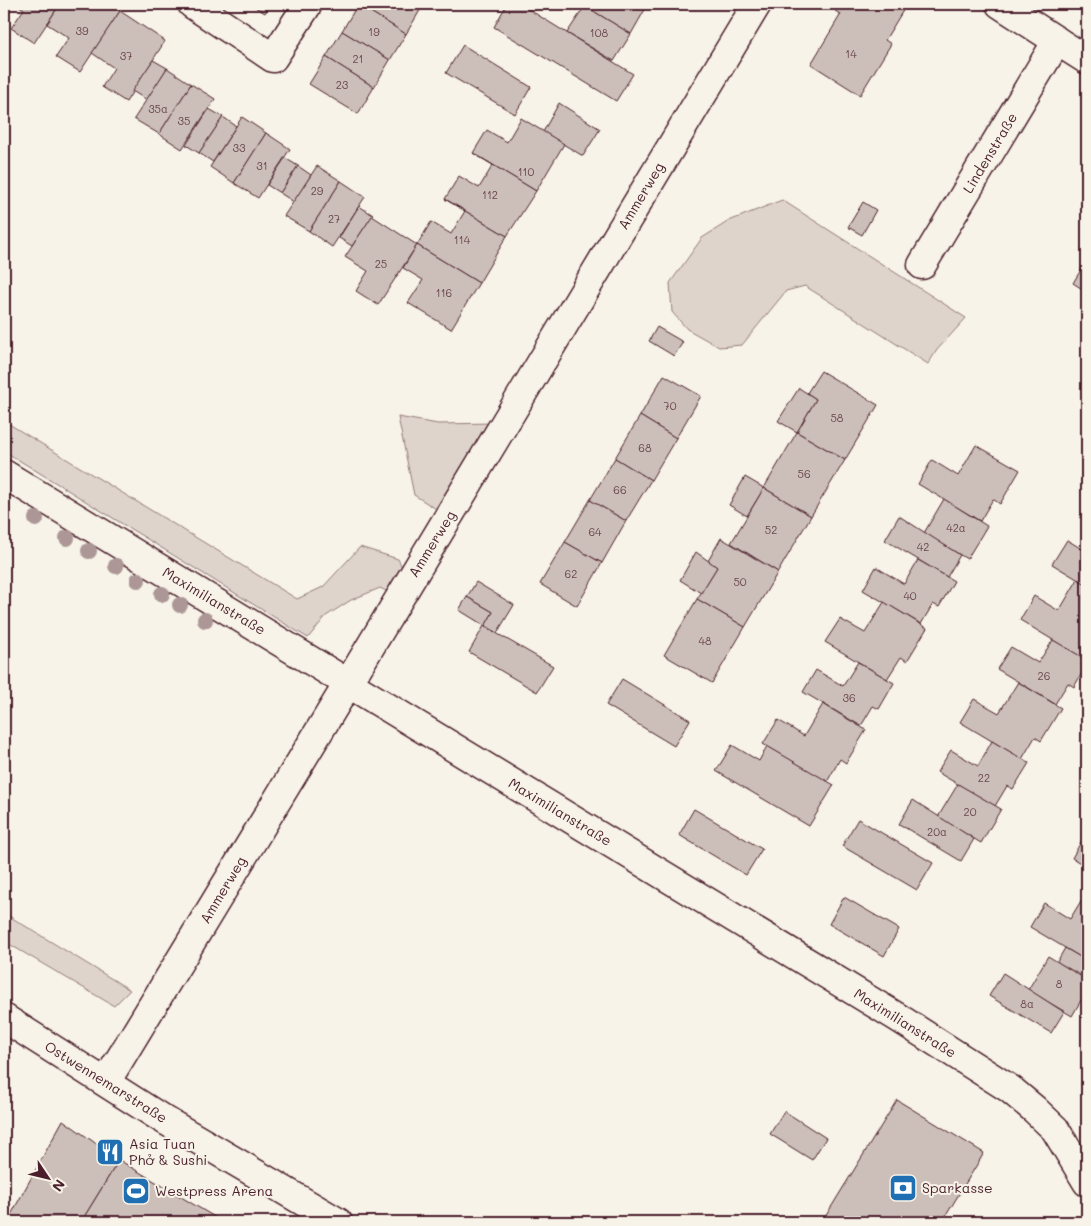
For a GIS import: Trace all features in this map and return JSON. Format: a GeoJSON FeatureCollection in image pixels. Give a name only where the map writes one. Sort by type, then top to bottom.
{"type":"FeatureCollection","features":[{"type":"Feature","properties":{"kind":"street"},"geometry":{"type":"LineString","coordinates":[[192,4],[273,58],[308,4]]}},
{"type":"Feature","properties":{"kind":"street","name":"Ammerweg"},"geometry":{"type":"LineString","coordinates":[[106,1082],[757,4]]}},
{"type":"Feature","properties":{"kind":"street"},"geometry":{"type":"LineString","coordinates":[[1000,4],[1087,60]]}},
{"type":"Feature","properties":{"kind":"street","name":"Lindenstraße"},"geometry":{"type":"LineString","coordinates":[[922,265],[1056,41]]}},
{"type":"Feature","properties":{"kind":"street","name":"Maximilianstraße"},"geometry":{"type":"LineString","coordinates":[[4,474],[889,1012],[1010,1089],[1055,1129],[1087,1182]]}},
{"type":"Feature","properties":{"kind":"street","name":"Ostwennemarstraße"},"geometry":{"type":"LineString","coordinates":[[4,1018],[162,1118],[338,1222]]}},
{"type":"Feature","properties":{"kind":"shaded area"},"geometry":{"type":"Polygon","coordinates":[[[782,200],[966,318],[937,350],[928,364],[805,286],[786,291],[742,345],[719,347],[687,329],[672,312],[670,283],[702,238],[729,221],[782,200]]]}},
{"type":"Feature","properties":{"kind":"shaded area"},"geometry":{"type":"Polygon","coordinates":[[[398,417],[438,424],[495,423],[449,517],[414,495],[398,417]]]}},
{"type":"Feature","properties":{"kind":"shaded area"},"geometry":{"type":"Polygon","coordinates":[[[4,421],[297,599],[323,587],[360,547],[398,559],[404,571],[394,595],[380,588],[351,600],[326,616],[308,638],[4,451],[4,421]]]}},
{"type":"Feature","properties":{"kind":"shaded area"},"geometry":{"type":"Polygon","coordinates":[[[4,913],[130,990],[114,1006],[4,941],[4,913]]]}},
{"type":"Feature","properties":{"kind":"building"},"geometry":{"type":"Polygon","coordinates":[[[16,4],[60,4],[34,43],[11,28],[24,9],[16,4]]]}},
{"type":"Feature","properties":{"kind":"building"},"geometry":{"type":"Polygon","coordinates":[[[60,4],[108,4],[120,11],[80,72],[56,57],[69,38],[47,24],[60,4]]]}},
{"type":"Feature","properties":{"kind":"building"},"geometry":{"type":"Polygon","coordinates":[[[250,4],[271,4],[265,13],[250,4]]]}},
{"type":"Feature","properties":{"kind":"building"},"geometry":{"type":"Polygon","coordinates":[[[358,4],[406,34],[390,60],[342,31],[358,4]]]}},
{"type":"Feature","properties":{"kind":"building"},"geometry":{"type":"Polygon","coordinates":[[[358,4],[417,4],[422,7],[406,34],[358,4]]]}},
{"type":"Feature","properties":{"kind":"building"},"geometry":{"type":"Polygon","coordinates":[[[507,4],[520,4],[633,74],[616,101],[494,27],[507,4]]]}},
{"type":"Feature","properties":{"kind":"building"},"geometry":{"type":"Polygon","coordinates":[[[586,4],[644,4],[647,6],[631,34],[585,6],[586,4]]]}},
{"type":"Feature","properties":{"kind":"building"},"geometry":{"type":"Polygon","coordinates":[[[839,4],[907,4],[885,40],[891,44],[860,95],[811,64],[841,14],[835,11],[839,4]]]}},
{"type":"Feature","properties":{"kind":"building"},"geometry":{"type":"Polygon","coordinates":[[[585,6],[631,34],[614,61],[567,33],[585,6]]]}},
{"type":"Feature","properties":{"kind":"building"},"geometry":{"type":"Polygon","coordinates":[[[120,11],[165,41],[126,102],[102,87],[114,68],[92,53],[120,11]]]}},
{"type":"Feature","properties":{"kind":"building"},"geometry":{"type":"Polygon","coordinates":[[[342,31],[390,60],[374,87],[326,57],[342,31]]]}},
{"type":"Feature","properties":{"kind":"building"},"geometry":{"type":"Polygon","coordinates":[[[463,45],[531,87],[515,114],[446,73],[463,45]]]}},
{"type":"Feature","properties":{"kind":"building"},"geometry":{"type":"Polygon","coordinates":[[[326,57],[374,87],[358,114],[309,84],[326,57]]]}},
{"type":"Feature","properties":{"kind":"building"},"geometry":{"type":"Polygon","coordinates":[[[153,60],[167,68],[147,100],[132,91],[153,60]]]}},
{"type":"Feature","properties":{"kind":"building"},"geometry":{"type":"Polygon","coordinates":[[[167,68],[191,84],[159,134],[134,119],[167,68]]]}},
{"type":"Feature","properties":{"kind":"building"},"geometry":{"type":"Polygon","coordinates":[[[191,84],[215,99],[182,149],[159,134],[191,84]]]}},
{"type":"Feature","properties":{"kind":"building"},"geometry":{"type":"Polygon","coordinates":[[[559,103],[600,129],[583,156],[543,132],[559,103]]]}},
{"type":"Feature","properties":{"kind":"building"},"geometry":{"type":"Polygon","coordinates":[[[209,109],[223,117],[199,153],[186,145],[209,109]]]}},
{"type":"Feature","properties":{"kind":"building"},"geometry":{"type":"Polygon","coordinates":[[[223,117],[236,126],[213,162],[199,153],[223,117]]]}},
{"type":"Feature","properties":{"kind":"building"},"geometry":{"type":"Polygon","coordinates":[[[242,117],[266,133],[234,183],[210,167],[242,117]]]}},
{"type":"Feature","properties":{"kind":"building"},"geometry":{"type":"Polygon","coordinates":[[[521,118],[564,144],[536,191],[473,153],[487,130],[507,142],[521,118]]]}},
{"type":"Feature","properties":{"kind":"building"},"geometry":{"type":"Polygon","coordinates":[[[266,133],[290,149],[258,198],[234,183],[266,133]]]}},
{"type":"Feature","properties":{"kind":"building"},"geometry":{"type":"Polygon","coordinates":[[[285,158],[298,166],[280,193],[267,185],[285,158]]]}},
{"type":"Feature","properties":{"kind":"building"},"geometry":{"type":"Polygon","coordinates":[[[493,165],[536,191],[507,236],[445,199],[459,176],[479,188],[493,165]]]}},
{"type":"Feature","properties":{"kind":"building"},"geometry":{"type":"Polygon","coordinates":[[[298,166],[311,175],[294,202],[280,193],[298,166]]]}},
{"type":"Feature","properties":{"kind":"building"},"geometry":{"type":"Polygon","coordinates":[[[317,166],[341,181],[309,231],[284,216],[317,166]]]}},
{"type":"Feature","properties":{"kind":"building"},"geometry":{"type":"Polygon","coordinates":[[[341,181],[365,197],[332,247],[309,231],[341,181]]]}},
{"type":"Feature","properties":{"kind":"building"},"geometry":{"type":"Polygon","coordinates":[[[445,199],[507,236],[479,283],[417,245],[431,222],[451,234],[465,211],[445,199]]]}},
{"type":"Feature","properties":{"kind":"building"},"geometry":{"type":"Polygon","coordinates":[[[863,202],[876,210],[862,235],[848,227],[863,202]]]}},
{"type":"Feature","properties":{"kind":"building"},"geometry":{"type":"Polygon","coordinates":[[[359,206],[373,215],[352,246],[339,238],[359,206]]]}},
{"type":"Feature","properties":{"kind":"building"},"geometry":{"type":"Polygon","coordinates":[[[372,216],[417,245],[378,305],[356,291],[368,271],[345,257],[372,216]]]}},
{"type":"Feature","properties":{"kind":"building"},"geometry":{"type":"Polygon","coordinates":[[[417,245],[479,283],[451,329],[408,303],[423,280],[403,268],[417,245]]]}},
{"type":"Feature","properties":{"kind":"building"},"geometry":{"type":"Polygon","coordinates":[[[1087,260],[1087,292],[1073,283],[1087,260]]]}},
{"type":"Feature","properties":{"kind":"building"},"geometry":{"type":"Polygon","coordinates":[[[657,327],[683,342],[674,356],[649,341],[657,327]]]}},
{"type":"Feature","properties":{"kind":"building"},"geometry":{"type":"Polygon","coordinates":[[[821,371],[878,405],[845,460],[797,432],[816,399],[807,393],[821,371]]]}},
{"type":"Feature","properties":{"kind":"building"},"geometry":{"type":"Polygon","coordinates":[[[664,375],[701,396],[676,438],[640,416],[664,375]]]}},
{"type":"Feature","properties":{"kind":"building"},"geometry":{"type":"Polygon","coordinates":[[[799,388],[816,399],[797,432],[778,421],[799,388]]]}},
{"type":"Feature","properties":{"kind":"building"},"geometry":{"type":"Polygon","coordinates":[[[640,416],[676,438],[651,480],[615,458],[640,416]]]}},
{"type":"Feature","properties":{"kind":"building"},"geometry":{"type":"Polygon","coordinates":[[[797,432],[845,460],[811,516],[764,488],[797,432]]]}},
{"type":"Feature","properties":{"kind":"building"},"geometry":{"type":"Polygon","coordinates":[[[976,445],[1020,470],[1000,504],[993,499],[980,521],[918,484],[932,460],[958,476],[976,445]]]}},
{"type":"Feature","properties":{"kind":"building"},"geometry":{"type":"Polygon","coordinates":[[[615,458],[651,480],[626,521],[590,500],[615,458]]]}},
{"type":"Feature","properties":{"kind":"building"},"geometry":{"type":"Polygon","coordinates":[[[745,477],[764,488],[747,516],[729,505],[745,477]]]}},
{"type":"Feature","properties":{"kind":"building"},"geometry":{"type":"Polygon","coordinates":[[[764,488],[811,516],[778,572],[731,543],[764,488]]]}},
{"type":"Feature","properties":{"kind":"building"},"geometry":{"type":"Polygon","coordinates":[[[944,499],[987,526],[967,559],[924,533],[944,499]]]}},
{"type":"Feature","properties":{"kind":"building"},"geometry":{"type":"Polygon","coordinates":[[[590,500],[626,521],[602,563],[565,542],[590,500]]]}},
{"type":"Feature","properties":{"kind":"building"},"geometry":{"type":"Polygon","coordinates":[[[899,516],[960,555],[947,577],[885,540],[899,516]]]}},
{"type":"Feature","properties":{"kind":"building"},"geometry":{"type":"Polygon","coordinates":[[[721,538],[778,572],[745,627],[697,599],[717,567],[708,561],[721,538]]]}},
{"type":"Feature","properties":{"kind":"building"},"geometry":{"type":"Polygon","coordinates":[[[1067,540],[1087,552],[1087,585],[1052,564],[1067,540]]]}},
{"type":"Feature","properties":{"kind":"building"},"geometry":{"type":"Polygon","coordinates":[[[565,542],[602,563],[577,606],[540,584],[565,542]]]}},
{"type":"Feature","properties":{"kind":"building"},"geometry":{"type":"Polygon","coordinates":[[[696,552],[717,567],[701,593],[680,580],[696,552]]]}},
{"type":"Feature","properties":{"kind":"building"},"geometry":{"type":"Polygon","coordinates":[[[918,560],[954,581],[939,607],[933,604],[921,624],[863,590],[876,567],[904,584],[918,560]]]}},
{"type":"Feature","properties":{"kind":"building"},"geometry":{"type":"Polygon","coordinates":[[[1078,579],[1087,585],[1087,647],[1081,657],[1020,620],[1034,596],[1059,611],[1078,579]]]}},
{"type":"Feature","properties":{"kind":"building"},"geometry":{"type":"Polygon","coordinates":[[[476,582],[514,605],[497,633],[485,626],[493,612],[467,597],[476,582]]]}},
{"type":"Feature","properties":{"kind":"building"},"geometry":{"type":"Polygon","coordinates":[[[467,597],[493,612],[485,626],[459,610],[467,597]]]}},
{"type":"Feature","properties":{"kind":"building"},"geometry":{"type":"Polygon","coordinates":[[[697,599],[745,627],[712,683],[664,655],[697,599]]]}},
{"type":"Feature","properties":{"kind":"building"},"geometry":{"type":"Polygon","coordinates":[[[884,602],[927,628],[907,661],[901,657],[887,679],[825,642],[840,619],[865,633],[884,602]]]}},
{"type":"Feature","properties":{"kind":"building"},"geometry":{"type":"Polygon","coordinates":[[[484,626],[553,666],[537,692],[469,652],[484,626]]]}},
{"type":"Feature","properties":{"kind":"building"},"geometry":{"type":"Polygon","coordinates":[[[1053,640],[1087,660],[1087,664],[1074,687],[1068,683],[1055,704],[997,669],[1011,647],[1038,663],[1053,640]]]}},
{"type":"Feature","properties":{"kind":"building"},"geometry":{"type":"Polygon","coordinates":[[[858,662],[894,683],[879,709],[873,706],[861,726],[803,692],[816,670],[843,686],[858,662]]]}},
{"type":"Feature","properties":{"kind":"building"},"geometry":{"type":"Polygon","coordinates":[[[622,679],[690,720],[674,746],[606,705],[622,679]]]}},
{"type":"Feature","properties":{"kind":"building"},"geometry":{"type":"Polygon","coordinates":[[[1018,682],[1061,708],[1041,741],[1035,737],[1022,759],[960,722],[974,699],[999,713],[1018,682]]]}},
{"type":"Feature","properties":{"kind":"building"},"geometry":{"type":"Polygon","coordinates":[[[823,704],[866,730],[846,763],[840,759],[827,782],[763,744],[778,720],[804,736],[823,704]]]}},
{"type":"Feature","properties":{"kind":"building"},"geometry":{"type":"Polygon","coordinates":[[[992,741],[1029,763],[1013,789],[1007,786],[995,806],[937,772],[951,750],[978,766],[992,741]]]}},
{"type":"Feature","properties":{"kind":"building"},"geometry":{"type":"Polygon","coordinates":[[[732,745],[759,761],[767,746],[834,785],[809,826],[716,771],[732,745]]]}},
{"type":"Feature","properties":{"kind":"building"},"geometry":{"type":"Polygon","coordinates":[[[958,784],[1001,809],[981,843],[938,817],[958,784]]]}},
{"type":"Feature","properties":{"kind":"building"},"geometry":{"type":"Polygon","coordinates":[[[913,800],[974,839],[961,861],[899,824],[913,800]]]}},
{"type":"Feature","properties":{"kind":"building"},"geometry":{"type":"Polygon","coordinates":[[[694,809],[762,849],[746,875],[679,835],[694,809]]]}},
{"type":"Feature","properties":{"kind":"building"},"geometry":{"type":"Polygon","coordinates":[[[858,819],[933,863],[917,890],[842,846],[858,819]]]}},
{"type":"Feature","properties":{"kind":"building"},"geometry":{"type":"Polygon","coordinates":[[[1087,834],[1087,867],[1072,858],[1087,834]]]}},
{"type":"Feature","properties":{"kind":"building"},"geometry":{"type":"Polygon","coordinates":[[[1087,891],[1087,961],[1030,927],[1044,903],[1070,919],[1087,891]]]}},
{"type":"Feature","properties":{"kind":"building"},"geometry":{"type":"Polygon","coordinates":[[[844,897],[899,929],[884,956],[829,924],[844,897]]]}},
{"type":"Feature","properties":{"kind":"building"},"geometry":{"type":"Polygon","coordinates":[[[1065,948],[1087,961],[1087,974],[1085,978],[1057,962],[1065,948]]]}},
{"type":"Feature","properties":{"kind":"building"},"geometry":{"type":"Polygon","coordinates":[[[1048,956],[1087,980],[1087,990],[1072,1016],[1028,990],[1048,956]]]}},
{"type":"Feature","properties":{"kind":"building"},"geometry":{"type":"Polygon","coordinates":[[[1003,973],[1064,1012],[1051,1033],[989,996],[1003,973]]]}},
{"type":"Feature","properties":{"kind":"building","name":"Sparkasse"},"geometry":{"type":"Polygon","coordinates":[[[897,1100],[984,1153],[942,1222],[822,1222],[897,1100]]]}},
{"type":"Feature","properties":{"kind":"building"},"geometry":{"type":"Polygon","coordinates":[[[784,1111],[826,1138],[812,1160],[770,1134],[784,1111]]]}},
{"type":"Feature","properties":{"kind":"building"},"geometry":{"type":"Polygon","coordinates":[[[63,1120],[119,1160],[81,1222],[7,1222],[63,1120]]]}},
{"type":"Feature","properties":{"kind":"building","name":"Westpress Arena"},"geometry":{"type":"Polygon","coordinates":[[[119,1160],[223,1222],[81,1222],[119,1160]]]}},
{"type":"Feature","properties":{"kind":"place","name":"Asia Tuan Phở & Sushi"},"geometry":{"type":"Point","coordinates":[110,1152]}},
{"type":"Feature","properties":{"kind":"place","name":"Sparkasse"},"geometry":{"type":"Point","coordinates":[903,1188]}},
{"type":"Feature","properties":{"kind":"place","name":"Westpress Arena"},"geometry":{"type":"Point","coordinates":[136,1191]}}]}
